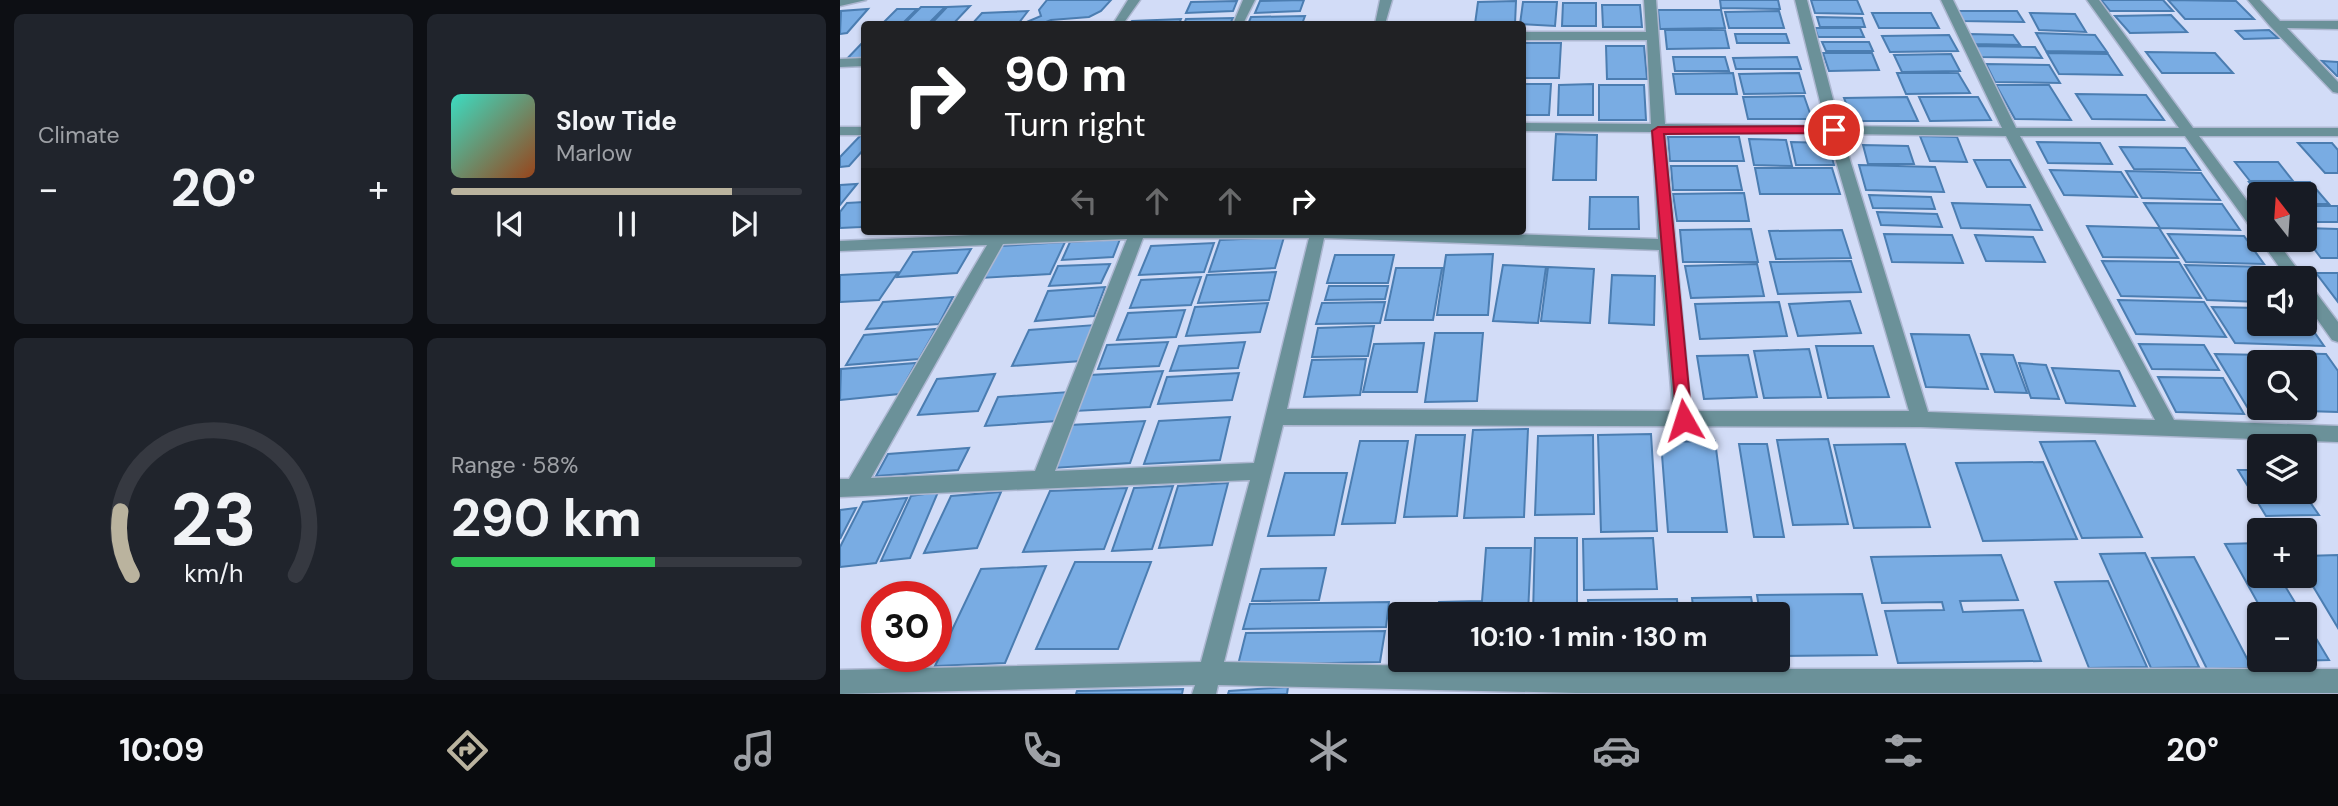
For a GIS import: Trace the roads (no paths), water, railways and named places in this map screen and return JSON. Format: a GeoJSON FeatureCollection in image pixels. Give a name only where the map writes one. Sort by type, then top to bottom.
{"type":"FeatureCollection","features":[{"type":"Feature","properties":{"kind":"street"},"geometry":{"type":"LineString","coordinates":[[840,3],[860,0]]}},
{"type":"Feature","properties":{"kind":"street"},"geometry":{"type":"LineString","coordinates":[[1120,21],[1134,0]]}},
{"type":"Feature","properties":{"kind":"street"},"geometry":{"type":"LineString","coordinates":[[1239,21],[1249,0]]}},
{"type":"Feature","properties":{"kind":"street"},"geometry":{"type":"LineString","coordinates":[[1381,21],[1386,0]]}},
{"type":"Feature","properties":{"kind":"street"},"geometry":{"type":"LineString","coordinates":[[1650,0],[1666,245],[1684,420]]}},
{"type":"Feature","properties":{"kind":"street"},"geometry":{"type":"LineString","coordinates":[[1801,0],[1834,130],[1922,419]]}},
{"type":"Feature","properties":{"kind":"street"},"geometry":{"type":"LineString","coordinates":[[1947,0],[2011,132],[2170,430]]}},
{"type":"Feature","properties":{"kind":"street"},"geometry":{"type":"LineString","coordinates":[[2093,0],[2247,211]]}},
{"type":"Feature","properties":{"kind":"street"},"geometry":{"type":"LineString","coordinates":[[2254,0],[2338,89]]}},
{"type":"Feature","properties":{"kind":"street"},"geometry":{"type":"LineString","coordinates":[[2274,24],[2338,25]]}},
{"type":"Feature","properties":{"kind":"street"},"geometry":{"type":"LineString","coordinates":[[1526,36],[1653,36]]}},
{"type":"Feature","properties":{"kind":"street"},"geometry":{"type":"LineString","coordinates":[[840,63],[861,62]]}},
{"type":"Feature","properties":{"kind":"street"},"geometry":{"type":"LineString","coordinates":[[1526,127],[1658,131],[2338,132]]}},
{"type":"Feature","properties":{"kind":"street"},"geometry":{"type":"LineString","coordinates":[[840,131],[861,131]]}},
{"type":"Feature","properties":{"kind":"street"},"geometry":{"type":"LineString","coordinates":[[842,248],[989,235]]}},
{"type":"Feature","properties":{"kind":"street"},"geometry":{"type":"LineString","coordinates":[[848,487],[999,235]]}},
{"type":"Feature","properties":{"kind":"street"},"geometry":{"type":"LineString","coordinates":[[1042,478],[1136,235]]}},
{"type":"Feature","properties":{"kind":"street"},"geometry":{"type":"LineString","coordinates":[[1207,683],[1276,417],[1317,235]]}},
{"type":"Feature","properties":{"kind":"street"},"geometry":{"type":"LineString","coordinates":[[1398,235],[1666,245]]}},
{"type":"Feature","properties":{"kind":"street"},"geometry":{"type":"LineString","coordinates":[[2317,306],[2338,335]]}},
{"type":"Feature","properties":{"kind":"street"},"geometry":{"type":"LineString","coordinates":[[1276,417],[1922,419],[2338,434]]}},
{"type":"Feature","properties":{"kind":"street"},"geometry":{"type":"LineString","coordinates":[[848,487],[1261,471]]}},
{"type":"Feature","properties":{"kind":"street"},"geometry":{"type":"LineString","coordinates":[[840,682],[1576,688],[2338,681]]}}]}
